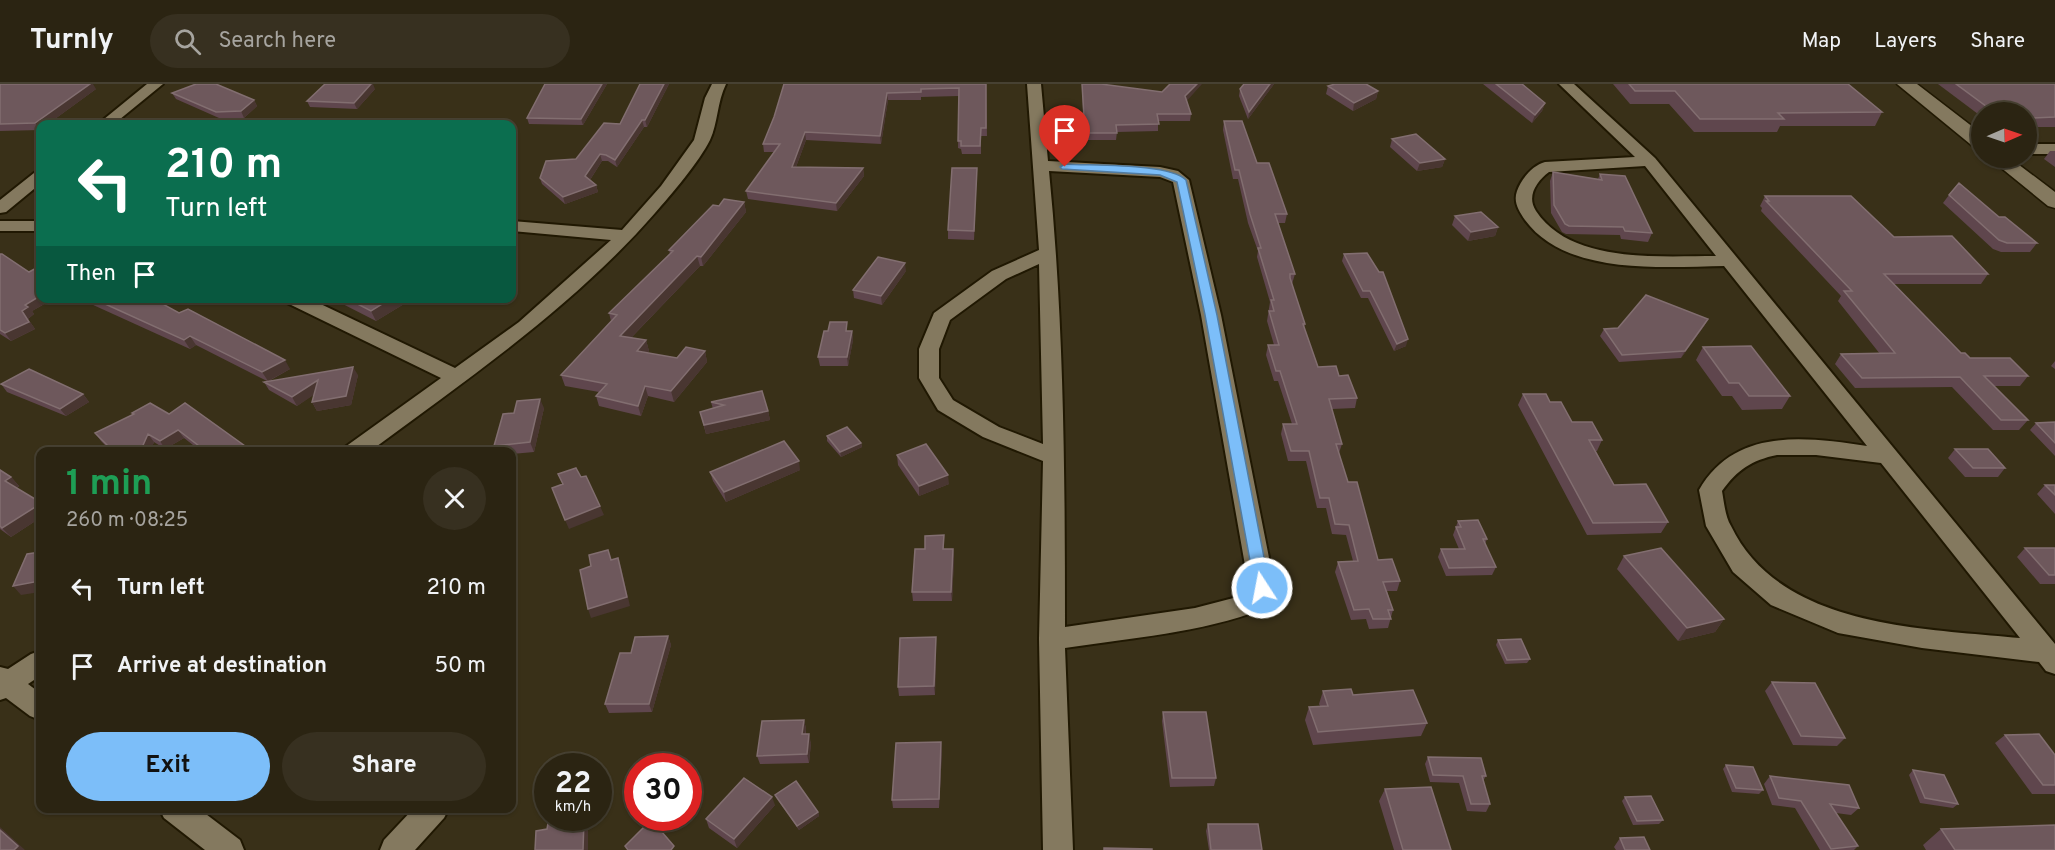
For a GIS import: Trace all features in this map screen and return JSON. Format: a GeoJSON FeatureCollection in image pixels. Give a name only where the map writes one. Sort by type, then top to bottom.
{"type":"FeatureCollection","features":[{"type":"Feature","properties":{"kind":"street"},"geometry":{"type":"LineString","coordinates":[[110,120],[156,84]]}},
{"type":"Feature","properties":{"kind":"street"},"geometry":{"type":"LineString","coordinates":[[364,447],[455,376],[526,326],[626,236],[667,190],[702,140],[712,98],[719,84]]}},
{"type":"Feature","properties":{"kind":"street"},"geometry":{"type":"LineString","coordinates":[[1034,84],[1048,253],[1054,456],[1052,639],[1058,850]]}},
{"type":"Feature","properties":{"kind":"street"},"geometry":{"type":"LineString","coordinates":[[1566,84],[1649,161],[2051,658]]}},
{"type":"Feature","properties":{"kind":"street"},"geometry":{"type":"LineString","coordinates":[[1906,84],[1971,135]]}},
{"type":"Feature","properties":{"kind":"street"},"geometry":{"type":"LineString","coordinates":[[2037,149],[2055,149]]}},
{"type":"Feature","properties":{"kind":"street"},"geometry":{"type":"LineString","coordinates":[[1649,161],[1545,167],[1532,176],[1526,190],[1524,204],[1533,222],[1550,238],[1586,253],[1632,259],[1730,261]]}},
{"type":"Feature","properties":{"kind":"street"},"geometry":{"type":"LineString","coordinates":[[1042,166],[1160,172],[1172,174],[1181,180],[1211,315],[1262,588],[1254,602],[1233,610],[1195,618],[1052,639]]}},
{"type":"Feature","properties":{"kind":"street"},"geometry":{"type":"LineString","coordinates":[[2012,168],[2055,202]]}},
{"type":"Feature","properties":{"kind":"street"},"geometry":{"type":"LineString","coordinates":[[0,208],[36,179]]}},
{"type":"Feature","properties":{"kind":"street"},"geometry":{"type":"LineString","coordinates":[[0,226],[36,226]]}},
{"type":"Feature","properties":{"kind":"street"},"geometry":{"type":"LineString","coordinates":[[516,226],[626,236]]}},
{"type":"Feature","properties":{"kind":"street"},"geometry":{"type":"LineString","coordinates":[[1048,253],[999,275],[941,317],[929,349],[929,378],[945,405],[991,432],[1054,456]]}},
{"type":"Feature","properties":{"kind":"street"},"geometry":{"type":"LineString","coordinates":[[302,303],[455,376]]}},
{"type":"Feature","properties":{"kind":"street"},"geometry":{"type":"LineString","coordinates":[[1890,457],[1826,448],[1774,447],[1742,457],[1727,469],[1710,490],[1718,526],[1742,565],[1780,598],[1838,623],[2051,658]]}},
{"type":"Feature","properties":{"kind":"street"},"geometry":{"type":"LineString","coordinates":[[36,664],[2,684],[36,705]]}},
{"type":"Feature","properties":{"kind":"street"},"geometry":{"type":"LineString","coordinates":[[181,813],[229,850]]}},
{"type":"Feature","properties":{"kind":"street"},"geometry":{"type":"LineString","coordinates":[[395,850],[429,813]]}},
{"type":"Feature","properties":{"kind":"building"},"geometry":{"type":"Polygon","coordinates":[[[0,84],[90,84],[36,120],[35,123],[0,124],[0,84]]]}},
{"type":"Feature","properties":{"kind":"building"},"geometry":{"type":"Polygon","coordinates":[[[196,84],[216,84],[254,100],[241,111],[216,112],[172,93],[196,84]]]}},
{"type":"Feature","properties":{"kind":"building"},"geometry":{"type":"Polygon","coordinates":[[[325,84],[371,84],[354,103],[307,101],[325,84]]]}},
{"type":"Feature","properties":{"kind":"building"},"geometry":{"type":"Polygon","coordinates":[[[545,84],[602,84],[581,119],[527,118],[545,84]]]}},
{"type":"Feature","properties":{"kind":"building"},"geometry":{"type":"Polygon","coordinates":[[[640,84],[664,84],[645,120],[642,120],[615,160],[600,154],[585,176],[596,185],[563,197],[540,178],[546,161],[576,159],[604,123],[620,124],[640,84]]]}},
{"type":"Feature","properties":{"kind":"building"},"geometry":{"type":"Polygon","coordinates":[[[784,84],[986,84],[986,128],[981,128],[980,146],[961,146],[961,141],[958,141],[959,88],[887,93],[880,136],[805,132],[792,167],[863,168],[836,203],[746,191],[780,144],[763,144],[784,84]]]}},
{"type":"Feature","properties":{"kind":"building"},"geometry":{"type":"Polygon","coordinates":[[[1082,84],[1101,84],[1162,92],[1170,84],[1197,84],[1185,96],[1191,114],[1157,114],[1159,124],[1116,125],[1117,133],[1085,133],[1082,84]]]}},
{"type":"Feature","properties":{"kind":"building"},"geometry":{"type":"Polygon","coordinates":[[[1244,84],[1270,84],[1249,112],[1240,89],[1244,84]]]}},
{"type":"Feature","properties":{"kind":"building"},"geometry":{"type":"Polygon","coordinates":[[[1366,84],[1378,91],[1354,103],[1328,86],[1366,84]]]}},
{"type":"Feature","properties":{"kind":"building"},"geometry":{"type":"Polygon","coordinates":[[[1496,84],[1522,84],[1545,103],[1535,115],[1496,84]]]}},
{"type":"Feature","properties":{"kind":"building"},"geometry":{"type":"Polygon","coordinates":[[[1629,84],[1848,84],[1882,112],[1778,113],[1784,119],[1700,119],[1675,91],[1635,91],[1629,84]]]}},
{"type":"Feature","properties":{"kind":"building"},"geometry":{"type":"Polygon","coordinates":[[[1956,84],[2055,84],[2055,117],[2037,118],[2037,102],[1980,102],[1956,84]]]}},
{"type":"Feature","properties":{"kind":"building"},"geometry":{"type":"Polygon","coordinates":[[[1224,121],[1242,121],[1257,163],[1269,163],[1287,214],[1275,214],[1295,274],[1290,274],[1290,278],[1318,367],[1336,366],[1339,376],[1348,375],[1357,398],[1329,399],[1342,444],[1336,444],[1348,482],[1357,482],[1378,560],[1392,559],[1400,581],[1383,582],[1393,610],[1388,610],[1391,619],[1373,619],[1369,609],[1354,610],[1338,562],[1358,561],[1349,525],[1335,524],[1329,498],[1320,498],[1309,451],[1291,451],[1283,424],[1297,424],[1280,371],[1276,371],[1268,345],[1279,345],[1269,311],[1274,311],[1271,300],[1274,300],[1258,248],[1261,248],[1239,170],[1235,170],[1224,121]]]}},
{"type":"Feature","properties":{"kind":"building"},"geometry":{"type":"Polygon","coordinates":[[[1416,134],[1445,159],[1420,163],[1392,139],[1416,134]]]}},
{"type":"Feature","properties":{"kind":"building"},"geometry":{"type":"Polygon","coordinates":[[[952,168],[977,168],[974,231],[948,230],[952,168]]]}},
{"type":"Feature","properties":{"kind":"building"},"geometry":{"type":"Polygon","coordinates":[[[1553,172],[1602,180],[1600,174],[1625,176],[1652,233],[1625,231],[1623,227],[1565,224],[1554,205],[1553,172]]]}},
{"type":"Feature","properties":{"kind":"building"},"geometry":{"type":"Polygon","coordinates":[[[1959,183],[1999,217],[2005,217],[2037,243],[2007,243],[1999,240],[1949,195],[1959,183]]]}},
{"type":"Feature","properties":{"kind":"building"},"geometry":{"type":"Polygon","coordinates":[[[1765,196],[1851,196],[1894,237],[1952,236],[1988,274],[1884,274],[1961,353],[1965,353],[1970,358],[2010,358],[2028,376],[1984,376],[2028,420],[2001,420],[1960,377],[1862,378],[1841,354],[1895,353],[1844,291],[1852,291],[1766,201],[1769,201],[1765,196]]]}},
{"type":"Feature","properties":{"kind":"building"},"geometry":{"type":"Polygon","coordinates":[[[724,199],[744,202],[701,257],[697,256],[620,336],[646,340],[637,351],[677,358],[686,347],[705,351],[671,391],[645,386],[638,406],[596,396],[607,384],[561,375],[617,315],[609,313],[673,251],[669,250],[713,205],[719,206],[724,199]]]}},
{"type":"Feature","properties":{"kind":"building"},"geometry":{"type":"Polygon","coordinates":[[[1481,212],[1498,227],[1471,232],[1455,216],[1481,212]]]}},
{"type":"Feature","properties":{"kind":"building"},"geometry":{"type":"Polygon","coordinates":[[[1367,253],[1379,272],[1383,272],[1408,339],[1397,344],[1370,291],[1363,291],[1344,254],[1367,253]]]}},
{"type":"Feature","properties":{"kind":"building"},"geometry":{"type":"Polygon","coordinates":[[[0,254],[2,254],[29,272],[36,268],[36,298],[25,305],[28,307],[22,311],[29,322],[5,333],[0,330],[0,254]]]}},
{"type":"Feature","properties":{"kind":"building"},"geometry":{"type":"Polygon","coordinates":[[[878,257],[905,263],[881,296],[853,290],[878,257]]]}},
{"type":"Feature","properties":{"kind":"building"},"geometry":{"type":"Polygon","coordinates":[[[1646,295],[1708,319],[1685,351],[1622,355],[1604,329],[1618,328],[1646,295]]]}},
{"type":"Feature","properties":{"kind":"building"},"geometry":{"type":"Polygon","coordinates":[[[103,303],[161,303],[179,313],[188,309],[285,360],[262,372],[190,336],[184,340],[103,303]]]}},
{"type":"Feature","properties":{"kind":"building"},"geometry":{"type":"Polygon","coordinates":[[[356,303],[384,303],[371,311],[356,303]]]}},
{"type":"Feature","properties":{"kind":"building"},"geometry":{"type":"Polygon","coordinates":[[[830,322],[847,322],[846,331],[852,331],[847,357],[818,357],[824,331],[828,331],[830,322]]]}},
{"type":"Feature","properties":{"kind":"building"},"geometry":{"type":"Polygon","coordinates":[[[1751,346],[1790,396],[1749,396],[1739,383],[1729,383],[1703,347],[1751,346]]]}},
{"type":"Feature","properties":{"kind":"building"},"geometry":{"type":"Polygon","coordinates":[[[353,367],[346,396],[312,402],[318,380],[292,397],[264,382],[353,367]]]}},
{"type":"Feature","properties":{"kind":"building"},"geometry":{"type":"Polygon","coordinates":[[[29,369],[83,394],[60,409],[1,384],[29,369]]]}},
{"type":"Feature","properties":{"kind":"building"},"geometry":{"type":"Polygon","coordinates":[[[762,391],[768,411],[704,425],[700,412],[724,405],[711,402],[762,391]]]}},
{"type":"Feature","properties":{"kind":"building"},"geometry":{"type":"Polygon","coordinates":[[[1523,394],[1546,394],[1550,402],[1561,402],[1572,422],[1592,422],[1602,440],[1589,440],[1614,485],[1646,484],[1668,522],[1593,523],[1523,394]]]}},
{"type":"Feature","properties":{"kind":"building"},"geometry":{"type":"Polygon","coordinates":[[[540,399],[530,442],[494,446],[503,414],[514,413],[517,401],[540,399]]]}},
{"type":"Feature","properties":{"kind":"building"},"geometry":{"type":"Polygon","coordinates":[[[150,403],[169,414],[185,403],[245,446],[200,447],[178,430],[160,441],[148,434],[142,447],[109,447],[95,433],[134,414],[132,413],[150,403]]]}},
{"type":"Feature","properties":{"kind":"building"},"geometry":{"type":"Polygon","coordinates":[[[2055,422],[2055,443],[2036,423],[2055,422]]]}},
{"type":"Feature","properties":{"kind":"building"},"geometry":{"type":"Polygon","coordinates":[[[847,427],[861,443],[840,452],[827,436],[847,427]]]}},
{"type":"Feature","properties":{"kind":"building"},"geometry":{"type":"Polygon","coordinates":[[[784,441],[799,461],[724,492],[710,472],[784,441]]]}},
{"type":"Feature","properties":{"kind":"building"},"geometry":{"type":"Polygon","coordinates":[[[926,444],[948,475],[919,486],[897,455],[926,444]]]}},
{"type":"Feature","properties":{"kind":"building"},"geometry":{"type":"Polygon","coordinates":[[[1955,449],[1988,449],[2005,468],[1973,468],[1955,449]]]}},
{"type":"Feature","properties":{"kind":"building"},"geometry":{"type":"Polygon","coordinates":[[[576,468],[581,477],[586,476],[600,506],[565,520],[552,488],[563,484],[558,474],[576,468]]]}},
{"type":"Feature","properties":{"kind":"building"},"geometry":{"type":"Polygon","coordinates":[[[0,470],[11,477],[5,481],[36,500],[36,507],[2,528],[0,526],[0,470]]]}},
{"type":"Feature","properties":{"kind":"building"},"geometry":{"type":"Polygon","coordinates":[[[2045,485],[2055,485],[2055,495],[2045,485]]]}},
{"type":"Feature","properties":{"kind":"building"},"geometry":{"type":"Polygon","coordinates":[[[1478,520],[1487,539],[1483,539],[1496,567],[1449,568],[1441,549],[1465,549],[1456,527],[1461,527],[1458,521],[1478,520]]]}},
{"type":"Feature","properties":{"kind":"building"},"geometry":{"type":"Polygon","coordinates":[[[944,535],[943,549],[953,549],[951,592],[912,592],[915,549],[925,549],[925,536],[944,535]]]}},
{"type":"Feature","properties":{"kind":"building"},"geometry":{"type":"Polygon","coordinates":[[[1661,548],[1724,619],[1687,628],[1624,556],[1661,548]]]}},
{"type":"Feature","properties":{"kind":"building"},"geometry":{"type":"Polygon","coordinates":[[[2025,548],[2055,548],[2055,575],[2049,575],[2025,548]]]}},
{"type":"Feature","properties":{"kind":"building"},"geometry":{"type":"Polygon","coordinates":[[[608,550],[611,560],[618,558],[627,597],[588,609],[580,570],[591,566],[589,555],[608,550]]]}},
{"type":"Feature","properties":{"kind":"building"},"geometry":{"type":"Polygon","coordinates":[[[36,553],[36,582],[13,586],[27,554],[36,553]]]}},
{"type":"Feature","properties":{"kind":"building"},"geometry":{"type":"Polygon","coordinates":[[[668,636],[649,704],[605,704],[620,653],[631,653],[635,637],[668,636]]]}},
{"type":"Feature","properties":{"kind":"building"},"geometry":{"type":"Polygon","coordinates":[[[936,637],[934,686],[898,687],[900,638],[936,637]]]}},
{"type":"Feature","properties":{"kind":"building"},"geometry":{"type":"Polygon","coordinates":[[[1521,639],[1530,659],[1507,660],[1498,640],[1521,639]]]}},
{"type":"Feature","properties":{"kind":"building"},"geometry":{"type":"Polygon","coordinates":[[[1772,682],[1815,683],[1845,738],[1801,736],[1772,682]]]}},
{"type":"Feature","properties":{"kind":"building"},"geometry":{"type":"Polygon","coordinates":[[[1351,689],[1353,695],[1413,690],[1427,723],[1318,732],[1309,707],[1328,706],[1323,691],[1351,689]]]}},
{"type":"Feature","properties":{"kind":"building"},"geometry":{"type":"Polygon","coordinates":[[[1163,712],[1206,712],[1216,778],[1172,778],[1163,712]]]}},
{"type":"Feature","properties":{"kind":"building"},"geometry":{"type":"Polygon","coordinates":[[[804,720],[802,734],[809,734],[807,754],[757,756],[762,721],[804,720]]]}},
{"type":"Feature","properties":{"kind":"building"},"geometry":{"type":"Polygon","coordinates":[[[2039,734],[2055,755],[2055,785],[2043,785],[2005,735],[2039,734]]]}},
{"type":"Feature","properties":{"kind":"building"},"geometry":{"type":"Polygon","coordinates":[[[941,742],[939,799],[892,800],[896,743],[941,742]]]}},
{"type":"Feature","properties":{"kind":"building"},"geometry":{"type":"Polygon","coordinates":[[[1428,757],[1481,758],[1486,776],[1482,776],[1490,804],[1471,804],[1463,776],[1433,775],[1428,757]]]}},
{"type":"Feature","properties":{"kind":"building"},"geometry":{"type":"Polygon","coordinates":[[[1726,765],[1753,767],[1763,790],[1736,788],[1726,765]]]}},
{"type":"Feature","properties":{"kind":"building"},"geometry":{"type":"Polygon","coordinates":[[[1913,770],[1944,775],[1958,804],[1925,798],[1913,770]]]}},
{"type":"Feature","properties":{"kind":"building"},"geometry":{"type":"Polygon","coordinates":[[[1770,776],[1849,785],[1859,808],[1830,804],[1858,846],[1831,849],[1801,801],[1779,798],[1770,776]]]}},
{"type":"Feature","properties":{"kind":"building"},"geometry":{"type":"Polygon","coordinates":[[[744,778],[772,797],[734,839],[706,819],[744,778]]]}},
{"type":"Feature","properties":{"kind":"building"},"geometry":{"type":"Polygon","coordinates":[[[796,781],[818,812],[797,826],[775,795],[796,781]]]}},
{"type":"Feature","properties":{"kind":"building"},"geometry":{"type":"Polygon","coordinates":[[[1431,787],[1451,850],[1403,850],[1385,789],[1431,787]]]}},
{"type":"Feature","properties":{"kind":"building"},"geometry":{"type":"Polygon","coordinates":[[[1651,796],[1663,820],[1637,821],[1625,797],[1651,796]]]}},
{"type":"Feature","properties":{"kind":"building"},"geometry":{"type":"Polygon","coordinates":[[[1208,824],[1258,824],[1262,850],[1211,850],[1208,824]]]}},
{"type":"Feature","properties":{"kind":"building"},"geometry":{"type":"Polygon","coordinates":[[[2055,825],[2055,850],[1955,850],[1941,829],[2055,825]]]}},
{"type":"Feature","properties":{"kind":"building"},"geometry":{"type":"Polygon","coordinates":[[[0,830],[18,846],[14,850],[0,850],[0,830]]]}},
{"type":"Feature","properties":{"kind":"building"},"geometry":{"type":"Polygon","coordinates":[[[536,831],[584,831],[583,850],[535,850],[536,831]]]}},
{"type":"Feature","properties":{"kind":"building"},"geometry":{"type":"Polygon","coordinates":[[[640,831],[661,831],[674,846],[671,850],[628,850],[625,846],[640,831]]]}},
{"type":"Feature","properties":{"kind":"building"},"geometry":{"type":"Polygon","coordinates":[[[1644,837],[1650,850],[1625,850],[1620,838],[1644,837]]]}},
{"type":"Feature","properties":{"kind":"building"},"geometry":{"type":"Polygon","coordinates":[[[1104,848],[1152,849],[1152,850],[1104,850],[1104,848]]]}},
{"type":"Feature","properties":{"kind":"route"},"geometry":{"type":"LineString","coordinates":[[1065,167],[1160,172],[1172,174],[1181,180],[1211,315],[1262,588]]}}]}
